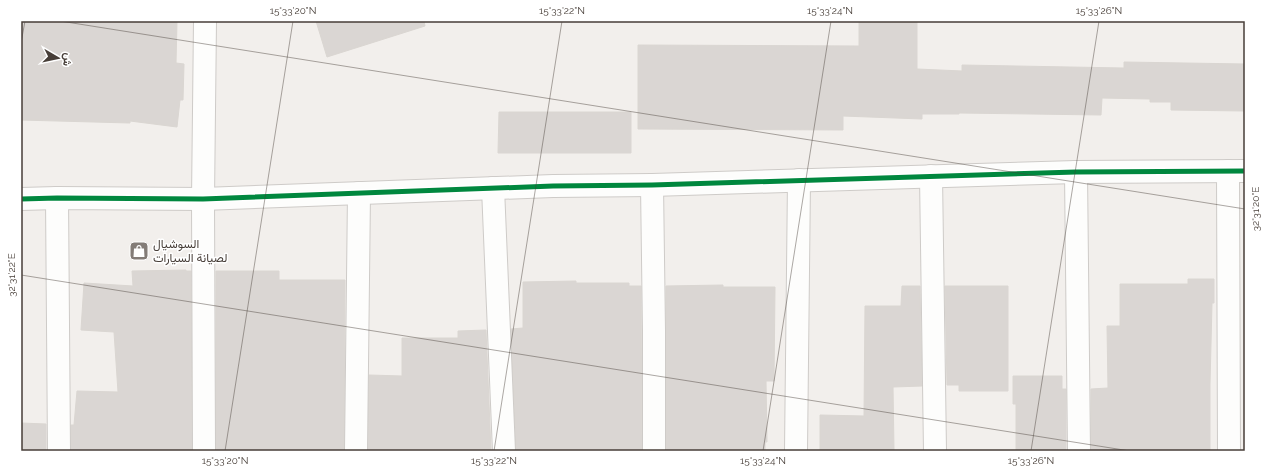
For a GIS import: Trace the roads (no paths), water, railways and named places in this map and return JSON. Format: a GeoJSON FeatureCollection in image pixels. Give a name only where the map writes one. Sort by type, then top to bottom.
{"type":"FeatureCollection","features":[{"type":"Feature","properties":{"kind":"street"},"geometry":{"type":"LineString","coordinates":[[204,451],[203,199],[205,21]]}},
{"type":"Feature","properties":{"kind":"street"},"geometry":{"type":"LineString","coordinates":[[21,199],[203,199],[359,192],[1076,172],[1237,171],[1229,451]]}},
{"type":"Feature","properties":{"kind":"street"},"geometry":{"type":"LineString","coordinates":[[1076,172],[1079,451]]}},
{"type":"Feature","properties":{"kind":"street"},"geometry":{"type":"LineString","coordinates":[[931,176],[935,451]]}},
{"type":"Feature","properties":{"kind":"street"},"geometry":{"type":"LineString","coordinates":[[796,451],[799,180]]}},
{"type":"Feature","properties":{"kind":"street"},"geometry":{"type":"LineString","coordinates":[[652,185],[654,451]]}},
{"type":"Feature","properties":{"kind":"street"},"geometry":{"type":"LineString","coordinates":[[493,188],[504,451]]}},
{"type":"Feature","properties":{"kind":"street"},"geometry":{"type":"LineString","coordinates":[[356,451],[359,192]]}},
{"type":"Feature","properties":{"kind":"street"},"geometry":{"type":"LineString","coordinates":[[57,198],[59,451]]}},
{"type":"Feature","properties":{"kind":"place","name":"السوشيال لصيانة السيارات"},"geometry":{"type":"Point","coordinates":[139,251]}}]}
